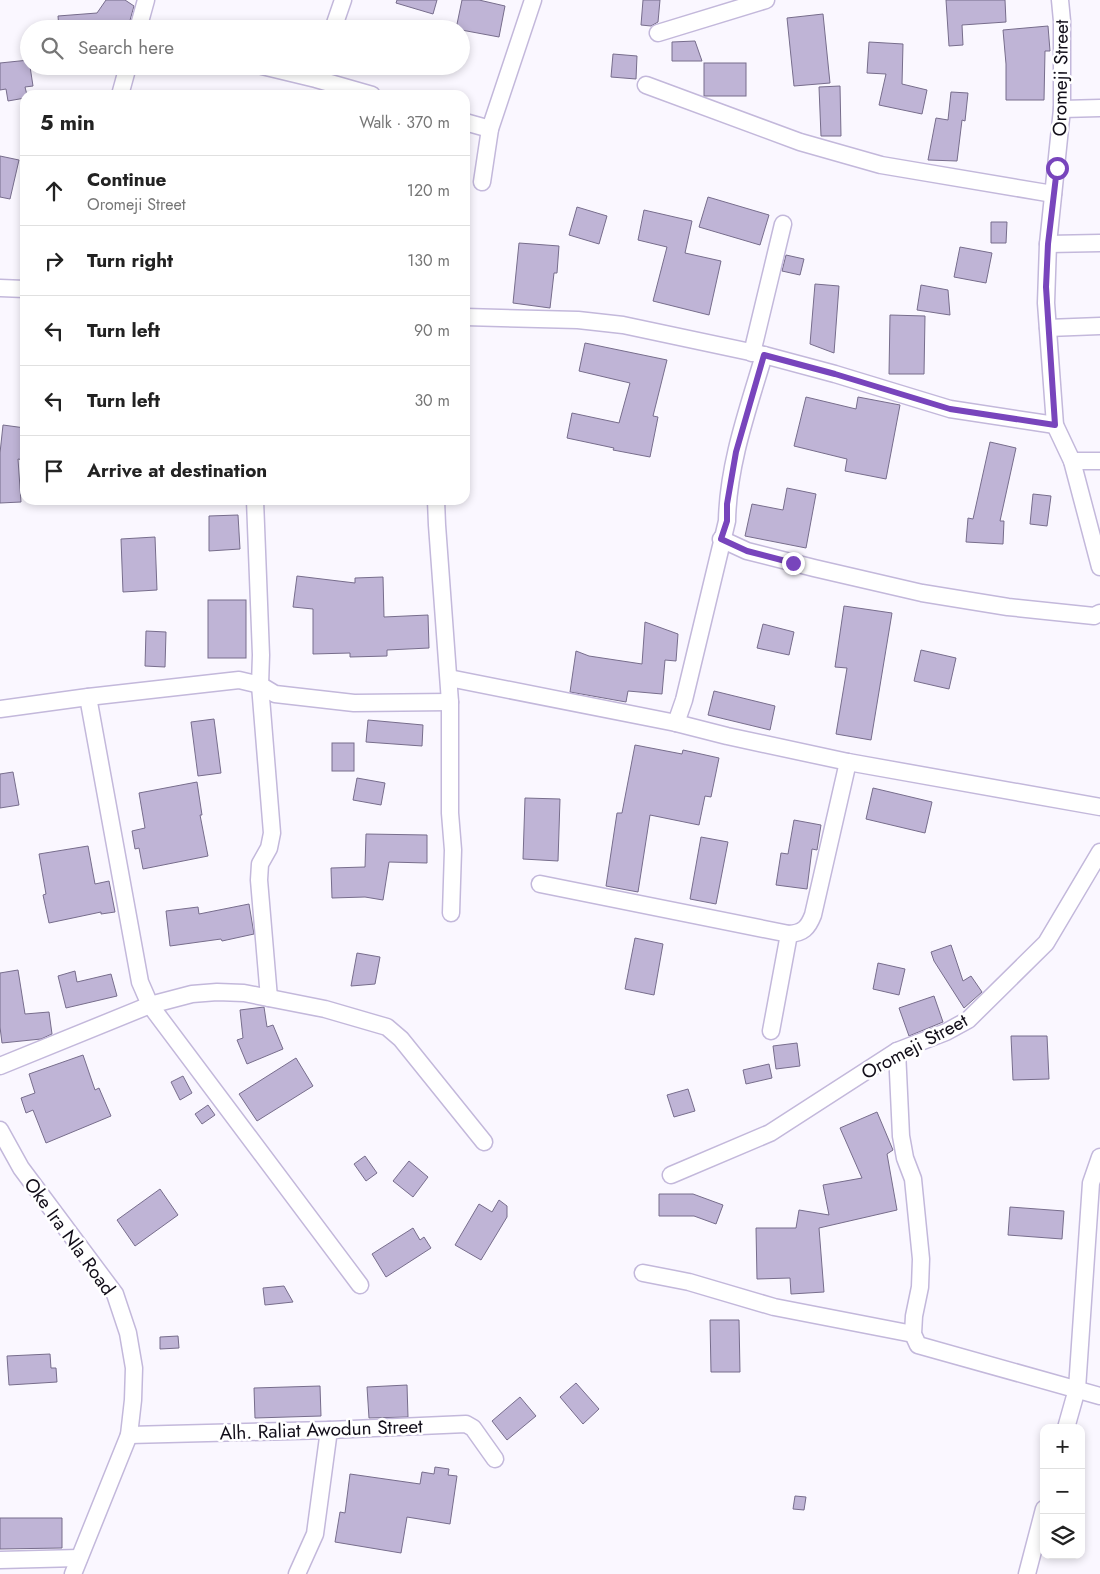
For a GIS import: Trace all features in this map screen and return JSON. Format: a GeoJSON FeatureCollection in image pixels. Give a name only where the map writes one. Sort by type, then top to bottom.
{"type":"FeatureCollection","features":[{"type":"Feature","properties":{"kind":"street"},"geometry":{"type":"LineString","coordinates":[[140,20],[146,0]]}},
{"type":"Feature","properties":{"kind":"street"},"geometry":{"type":"LineString","coordinates":[[336,20],[343,0]]}},
{"type":"Feature","properties":{"kind":"street"},"geometry":{"type":"LineString","coordinates":[[482,182],[490,129],[533,0]]}},
{"type":"Feature","properties":{"kind":"street"},"geometry":{"type":"LineString","coordinates":[[658,33],[766,0]]}},
{"type":"Feature","properties":{"kind":"street","name":"Oromeji Street"},"geometry":{"type":"LineString","coordinates":[[1060,0],[1062,21],[1062,109],[1048,244],[1046,287],[1048,328],[1055,425],[1072,461],[1100,567]]}},
{"type":"Feature","properties":{"kind":"street"},"geometry":{"type":"LineString","coordinates":[[121,90],[126,75]]}},
{"type":"Feature","properties":{"kind":"street"},"geometry":{"type":"LineString","coordinates":[[325,75],[360,90]]}},
{"type":"Feature","properties":{"kind":"street"},"geometry":{"type":"LineString","coordinates":[[646,86],[800,142],[882,165],[1053,194]]}},
{"type":"Feature","properties":{"kind":"street"},"geometry":{"type":"LineString","coordinates":[[1062,109],[1100,108]]}},
{"type":"Feature","properties":{"kind":"street"},"geometry":{"type":"LineString","coordinates":[[470,123],[490,129]]}},
{"type":"Feature","properties":{"kind":"street"},"geometry":{"type":"LineString","coordinates":[[676,723],[684,700],[721,539],[727,521],[727,504],[736,452],[758,354],[783,224]]}},
{"type":"Feature","properties":{"kind":"street"},"geometry":{"type":"LineString","coordinates":[[1048,244],[1100,242]]}},
{"type":"Feature","properties":{"kind":"street"},"geometry":{"type":"LineString","coordinates":[[0,288],[20,290]]}},
{"type":"Feature","properties":{"kind":"street"},"geometry":{"type":"LineString","coordinates":[[470,317],[578,320],[623,325],[758,354],[835,374],[950,409],[1055,425]]}},
{"type":"Feature","properties":{"kind":"street"},"geometry":{"type":"LineString","coordinates":[[1048,328],[1100,326]]}},
{"type":"Feature","properties":{"kind":"street"},"geometry":{"type":"LineString","coordinates":[[1072,461],[1100,461]]}},
{"type":"Feature","properties":{"kind":"street"},"geometry":{"type":"LineString","coordinates":[[256,505],[261,655],[260,685],[272,833],[269,848],[260,864],[269,998]]}},
{"type":"Feature","properties":{"kind":"street"},"geometry":{"type":"LineString","coordinates":[[436,505],[450,702],[450,813],[453,850],[451,913]]}},
{"type":"Feature","properties":{"kind":"street"},"geometry":{"type":"LineString","coordinates":[[721,539],[747,551],[922,593],[1008,607],[1094,616],[1100,613]]}},
{"type":"Feature","properties":{"kind":"street"},"geometry":{"type":"LineString","coordinates":[[449,678],[676,723],[726,736],[848,762],[1100,807]]}},
{"type":"Feature","properties":{"kind":"street"},"geometry":{"type":"LineString","coordinates":[[0,709],[239,680],[260,685],[274,694],[354,703],[450,702]]}},
{"type":"Feature","properties":{"kind":"street"},"geometry":{"type":"LineString","coordinates":[[88,697],[140,982],[150,1005],[360,1285]]}},
{"type":"Feature","properties":{"kind":"street"},"geometry":{"type":"LineString","coordinates":[[540,884],[789,934],[799,933],[809,926],[813,915],[848,762]]}},
{"type":"Feature","properties":{"kind":"street","name":"Oromeji Street"},"geometry":{"type":"LineString","coordinates":[[671,1175],[770,1133],[897,1051],[946,1032],[968,1020],[1046,943],[1100,852]]}},
{"type":"Feature","properties":{"kind":"street"},"geometry":{"type":"LineString","coordinates":[[771,1031],[789,934]]}},
{"type":"Feature","properties":{"kind":"street"},"geometry":{"type":"LineString","coordinates":[[0,1066],[150,1005],[192,994],[217,992],[244,993],[325,1009],[387,1027],[401,1039],[484,1142]]}},
{"type":"Feature","properties":{"kind":"street"},"geometry":{"type":"LineString","coordinates":[[897,1051],[901,1136],[905,1158],[913,1180],[921,1259],[920,1287],[914,1316],[913,1334],[918,1345],[1100,1396]]}},
{"type":"Feature","properties":{"kind":"street","name":"Oke Ira Nla Road"},"geometry":{"type":"LineString","coordinates":[[0,1130],[21,1168],[115,1294],[128,1333],[134,1368],[129,1435],[73,1574]]}},
{"type":"Feature","properties":{"kind":"street"},"geometry":{"type":"LineString","coordinates":[[1067,1424],[1077,1389],[1091,1183],[1100,1157]]}},
{"type":"Feature","properties":{"kind":"street"},"geometry":{"type":"LineString","coordinates":[[643,1273],[666,1276],[774,1308],[913,1334]]}},
{"type":"Feature","properties":{"kind":"street","name":"Alh. Raliat Awodun Street"},"geometry":{"type":"LineString","coordinates":[[129,1435],[329,1430],[466,1424],[472,1428],[495,1459]]}},
{"type":"Feature","properties":{"kind":"street"},"geometry":{"type":"LineString","coordinates":[[297,1574],[315,1534],[329,1430]]}},
{"type":"Feature","properties":{"kind":"street"},"geometry":{"type":"LineString","coordinates":[[1027,1574],[1043,1514]]}},
{"type":"Feature","properties":{"kind":"street"},"geometry":{"type":"LineString","coordinates":[[0,1560],[79,1558]]}},
{"type":"Feature","properties":{"kind":"building"},"geometry":{"type":"Polygon","coordinates":[[[106,0],[125,0],[134,6],[130,20],[58,20],[58,16],[97,13],[106,0]]]}},
{"type":"Feature","properties":{"kind":"building"},"geometry":{"type":"Polygon","coordinates":[[[397,0],[437,0],[433,14],[396,3],[397,0]]]}},
{"type":"Feature","properties":{"kind":"building"},"geometry":{"type":"Polygon","coordinates":[[[462,0],[479,0],[505,6],[499,37],[470,32],[470,20],[458,20],[462,0]]]}},
{"type":"Feature","properties":{"kind":"building"},"geometry":{"type":"Polygon","coordinates":[[[643,0],[660,0],[658,22],[651,26],[641,25],[643,0]]]}},
{"type":"Feature","properties":{"kind":"building"},"geometry":{"type":"Polygon","coordinates":[[[946,0],[1005,0],[1006,22],[962,25],[963,45],[949,46],[946,0]]]}},
{"type":"Feature","properties":{"kind":"building"},"geometry":{"type":"Polygon","coordinates":[[[823,14],[830,83],[794,86],[787,18],[823,14]]]}},
{"type":"Feature","properties":{"kind":"building"},"geometry":{"type":"Polygon","coordinates":[[[1048,26],[1050,51],[1045,51],[1044,100],[1006,100],[1006,64],[1003,30],[1048,26]]]}},
{"type":"Feature","properties":{"kind":"building"},"geometry":{"type":"Polygon","coordinates":[[[695,41],[702,61],[672,61],[672,42],[695,41]]]}},
{"type":"Feature","properties":{"kind":"building"},"geometry":{"type":"Polygon","coordinates":[[[869,42],[903,44],[902,84],[927,90],[922,114],[879,105],[886,74],[867,73],[869,42]]]}},
{"type":"Feature","properties":{"kind":"building"},"geometry":{"type":"Polygon","coordinates":[[[613,54],[637,56],[636,79],[611,77],[613,54]]]}},
{"type":"Feature","properties":{"kind":"building"},"geometry":{"type":"Polygon","coordinates":[[[20,61],[20,75],[31,75],[33,86],[25,87],[26,90],[20,90],[20,99],[8,101],[6,89],[0,90],[0,63],[20,61]]]}},
{"type":"Feature","properties":{"kind":"building"},"geometry":{"type":"Polygon","coordinates":[[[704,63],[746,63],[746,96],[704,96],[704,63]]]}},
{"type":"Feature","properties":{"kind":"building"},"geometry":{"type":"Polygon","coordinates":[[[840,86],[841,136],[821,136],[819,87],[840,86]]]}},
{"type":"Feature","properties":{"kind":"building"},"geometry":{"type":"Polygon","coordinates":[[[951,92],[968,93],[965,121],[962,120],[957,161],[928,160],[936,118],[948,120],[951,92]]]}},
{"type":"Feature","properties":{"kind":"building"},"geometry":{"type":"Polygon","coordinates":[[[0,156],[19,160],[10,199],[0,197],[0,156]]]}},
{"type":"Feature","properties":{"kind":"building"},"geometry":{"type":"Polygon","coordinates":[[[708,197],[769,215],[760,245],[699,227],[708,197]]]}},
{"type":"Feature","properties":{"kind":"building"},"geometry":{"type":"Polygon","coordinates":[[[577,207],[607,216],[599,244],[569,235],[577,207]]]}},
{"type":"Feature","properties":{"kind":"building"},"geometry":{"type":"Polygon","coordinates":[[[644,210],[692,221],[685,253],[721,261],[709,315],[653,301],[667,247],[638,240],[644,210]]]}},
{"type":"Feature","properties":{"kind":"building"},"geometry":{"type":"Polygon","coordinates":[[[991,222],[1007,222],[1006,243],[991,243],[991,222]]]}},
{"type":"Feature","properties":{"kind":"building"},"geometry":{"type":"Polygon","coordinates":[[[519,243],[559,246],[557,273],[554,273],[550,308],[513,303],[519,243]]]}},
{"type":"Feature","properties":{"kind":"building"},"geometry":{"type":"Polygon","coordinates":[[[960,247],[992,253],[986,283],[954,277],[960,247]]]}},
{"type":"Feature","properties":{"kind":"building"},"geometry":{"type":"Polygon","coordinates":[[[786,255],[804,259],[800,275],[782,271],[786,255]]]}},
{"type":"Feature","properties":{"kind":"building"},"geometry":{"type":"Polygon","coordinates":[[[815,284],[839,286],[834,353],[810,344],[815,284]]]}},
{"type":"Feature","properties":{"kind":"building"},"geometry":{"type":"Polygon","coordinates":[[[921,285],[948,290],[950,315],[917,310],[921,285]]]}},
{"type":"Feature","properties":{"kind":"building"},"geometry":{"type":"Polygon","coordinates":[[[890,315],[925,316],[924,374],[889,374],[890,315]]]}},
{"type":"Feature","properties":{"kind":"building"},"geometry":{"type":"Polygon","coordinates":[[[585,343],[667,360],[653,416],[658,417],[650,457],[567,438],[572,413],[619,423],[630,383],[579,371],[585,343]]]}},
{"type":"Feature","properties":{"kind":"building"},"geometry":{"type":"Polygon","coordinates":[[[806,397],[856,409],[858,397],[900,405],[886,479],[845,471],[847,459],[794,446],[806,397]]]}},
{"type":"Feature","properties":{"kind":"building"},"geometry":{"type":"Polygon","coordinates":[[[3,425],[20,427],[20,459],[18,459],[20,502],[0,503],[0,453],[3,425]]]}},
{"type":"Feature","properties":{"kind":"building"},"geometry":{"type":"Polygon","coordinates":[[[990,442],[1016,448],[1000,521],[1004,521],[1003,544],[966,542],[968,518],[973,519],[990,442]]]}},
{"type":"Feature","properties":{"kind":"building"},"geometry":{"type":"Polygon","coordinates":[[[787,488],[816,494],[806,548],[745,536],[752,504],[783,510],[787,488]]]}},
{"type":"Feature","properties":{"kind":"building"},"geometry":{"type":"Polygon","coordinates":[[[1033,494],[1051,496],[1047,526],[1030,524],[1033,494]]]}},
{"type":"Feature","properties":{"kind":"building"},"geometry":{"type":"Polygon","coordinates":[[[238,515],[240,549],[209,551],[209,516],[238,515]]]}},
{"type":"Feature","properties":{"kind":"building"},"geometry":{"type":"Polygon","coordinates":[[[155,537],[157,590],[123,592],[121,539],[155,537]]]}},
{"type":"Feature","properties":{"kind":"building"},"geometry":{"type":"Polygon","coordinates":[[[297,576],[355,583],[355,578],[383,577],[384,617],[428,615],[429,648],[387,650],[387,656],[350,657],[350,653],[313,654],[313,609],[293,607],[297,576]]]}},
{"type":"Feature","properties":{"kind":"building"},"geometry":{"type":"Polygon","coordinates":[[[208,600],[246,600],[246,658],[208,658],[208,600]]]}},
{"type":"Feature","properties":{"kind":"building"},"geometry":{"type":"Polygon","coordinates":[[[844,606],[892,613],[871,740],[836,734],[847,668],[835,667],[844,606]]]}},
{"type":"Feature","properties":{"kind":"building"},"geometry":{"type":"Polygon","coordinates":[[[645,622],[678,634],[676,661],[665,660],[662,694],[628,691],[626,702],[570,692],[576,651],[589,656],[642,664],[645,622]]]}},
{"type":"Feature","properties":{"kind":"building"},"geometry":{"type":"Polygon","coordinates":[[[763,624],[794,632],[789,655],[757,648],[763,624]]]}},
{"type":"Feature","properties":{"kind":"building"},"geometry":{"type":"Polygon","coordinates":[[[146,631],[166,632],[165,667],[145,666],[146,631]]]}},
{"type":"Feature","properties":{"kind":"building"},"geometry":{"type":"Polygon","coordinates":[[[921,650],[956,658],[949,689],[914,681],[921,650]]]}},
{"type":"Feature","properties":{"kind":"building"},"geometry":{"type":"Polygon","coordinates":[[[714,691],[775,706],[770,730],[708,715],[714,691]]]}},
{"type":"Feature","properties":{"kind":"building"},"geometry":{"type":"Polygon","coordinates":[[[214,719],[221,773],[198,776],[191,722],[214,719]]]}},
{"type":"Feature","properties":{"kind":"building"},"geometry":{"type":"Polygon","coordinates":[[[368,720],[423,725],[422,746],[366,742],[368,720]]]}},
{"type":"Feature","properties":{"kind":"building"},"geometry":{"type":"Polygon","coordinates":[[[332,743],[354,743],[354,771],[332,771],[332,743]]]}},
{"type":"Feature","properties":{"kind":"building"},"geometry":{"type":"Polygon","coordinates":[[[635,745],[682,754],[683,750],[719,758],[711,797],[705,796],[699,825],[650,815],[638,892],[606,886],[617,813],[622,813],[635,745]]]}},
{"type":"Feature","properties":{"kind":"building"},"geometry":{"type":"Polygon","coordinates":[[[13,772],[19,805],[0,808],[0,774],[13,772]]]}},
{"type":"Feature","properties":{"kind":"building"},"geometry":{"type":"Polygon","coordinates":[[[357,778],[385,783],[381,805],[353,800],[357,778]]]}},
{"type":"Feature","properties":{"kind":"building"},"geometry":{"type":"Polygon","coordinates":[[[197,782],[202,815],[200,815],[208,856],[143,869],[139,848],[135,849],[132,831],[145,828],[139,793],[197,782]]]}},
{"type":"Feature","properties":{"kind":"building"},"geometry":{"type":"Polygon","coordinates":[[[873,788],[932,802],[925,833],[866,819],[873,788]]]}},
{"type":"Feature","properties":{"kind":"building"},"geometry":{"type":"Polygon","coordinates":[[[525,798],[560,799],[558,861],[523,859],[525,798]]]}},
{"type":"Feature","properties":{"kind":"building"},"geometry":{"type":"Polygon","coordinates":[[[794,820],[821,825],[817,850],[812,849],[807,889],[776,885],[781,853],[788,854],[794,820]]]}},
{"type":"Feature","properties":{"kind":"building"},"geometry":{"type":"Polygon","coordinates":[[[366,834],[427,835],[427,863],[389,862],[383,900],[365,897],[332,898],[331,868],[365,867],[366,834]]]}},
{"type":"Feature","properties":{"kind":"building"},"geometry":{"type":"Polygon","coordinates":[[[701,837],[728,842],[716,904],[690,899],[701,837]]]}},
{"type":"Feature","properties":{"kind":"building"},"geometry":{"type":"Polygon","coordinates":[[[88,846],[95,884],[109,881],[115,912],[101,914],[101,912],[49,923],[43,895],[46,894],[39,854],[88,846]]]}},
{"type":"Feature","properties":{"kind":"building"},"geometry":{"type":"Polygon","coordinates":[[[249,904],[254,934],[222,941],[221,939],[170,946],[166,911],[198,907],[199,914],[249,904]]]}},
{"type":"Feature","properties":{"kind":"building"},"geometry":{"type":"Polygon","coordinates":[[[635,938],[663,944],[654,995],[625,989],[635,938]]]}},
{"type":"Feature","properties":{"kind":"building"},"geometry":{"type":"Polygon","coordinates":[[[951,945],[963,981],[971,976],[982,992],[964,1008],[934,961],[931,952],[951,945]]]}},
{"type":"Feature","properties":{"kind":"building"},"geometry":{"type":"Polygon","coordinates":[[[357,953],[380,957],[375,984],[351,986],[357,953]]]}},
{"type":"Feature","properties":{"kind":"building"},"geometry":{"type":"Polygon","coordinates":[[[878,963],[905,969],[899,995],[873,989],[878,963]]]}},
{"type":"Feature","properties":{"kind":"building"},"geometry":{"type":"Polygon","coordinates":[[[18,970],[25,1014],[49,1012],[52,1034],[41,1039],[2,1043],[0,1027],[0,973],[18,970]]]}},
{"type":"Feature","properties":{"kind":"building"},"geometry":{"type":"Polygon","coordinates":[[[75,971],[77,982],[111,974],[117,996],[66,1008],[58,976],[75,971]]]}},
{"type":"Feature","properties":{"kind":"building"},"geometry":{"type":"Polygon","coordinates":[[[934,996],[943,1022],[909,1036],[899,1008],[934,996]]]}},
{"type":"Feature","properties":{"kind":"building"},"geometry":{"type":"Polygon","coordinates":[[[264,1007],[267,1027],[273,1025],[283,1049],[247,1064],[237,1040],[243,1038],[240,1010],[264,1007]]]}},
{"type":"Feature","properties":{"kind":"building"},"geometry":{"type":"Polygon","coordinates":[[[1011,1036],[1047,1036],[1049,1079],[1013,1080],[1011,1036]]]}},
{"type":"Feature","properties":{"kind":"building"},"geometry":{"type":"Polygon","coordinates":[[[797,1043],[800,1066],[776,1069],[773,1046],[797,1043]]]}},
{"type":"Feature","properties":{"kind":"building"},"geometry":{"type":"Polygon","coordinates":[[[83,1055],[95,1090],[99,1088],[111,1116],[46,1143],[33,1110],[26,1113],[21,1098],[35,1093],[29,1074],[83,1055]]]}},
{"type":"Feature","properties":{"kind":"building"},"geometry":{"type":"Polygon","coordinates":[[[296,1058],[313,1086],[257,1121],[239,1094],[296,1058]]]}},
{"type":"Feature","properties":{"kind":"building"},"geometry":{"type":"Polygon","coordinates":[[[769,1064],[772,1078],[746,1084],[743,1070],[769,1064]]]}},
{"type":"Feature","properties":{"kind":"building"},"geometry":{"type":"Polygon","coordinates":[[[183,1076],[192,1093],[180,1100],[171,1082],[183,1076]]]}},
{"type":"Feature","properties":{"kind":"building"},"geometry":{"type":"Polygon","coordinates":[[[688,1089],[695,1111],[674,1117],[667,1095],[688,1089]]]}},
{"type":"Feature","properties":{"kind":"building"},"geometry":{"type":"Polygon","coordinates":[[[208,1105],[215,1115],[202,1124],[195,1114],[208,1105]]]}},
{"type":"Feature","properties":{"kind":"building"},"geometry":{"type":"Polygon","coordinates":[[[877,1112],[893,1150],[887,1154],[897,1210],[819,1228],[824,1292],[791,1294],[790,1278],[757,1279],[756,1228],[796,1228],[799,1210],[829,1215],[823,1185],[862,1178],[840,1128],[877,1112]]]}},
{"type":"Feature","properties":{"kind":"building"},"geometry":{"type":"Polygon","coordinates":[[[365,1156],[377,1173],[366,1181],[354,1164],[365,1156]]]}},
{"type":"Feature","properties":{"kind":"building"},"geometry":{"type":"Polygon","coordinates":[[[409,1161],[428,1177],[413,1197],[393,1181],[409,1161]]]}},
{"type":"Feature","properties":{"kind":"building"},"geometry":{"type":"Polygon","coordinates":[[[160,1189],[178,1215],[135,1246],[117,1220],[160,1189]]]}},
{"type":"Feature","properties":{"kind":"building"},"geometry":{"type":"Polygon","coordinates":[[[659,1194],[693,1194],[723,1205],[716,1224],[694,1216],[659,1216],[659,1194]]]}},
{"type":"Feature","properties":{"kind":"building"},"geometry":{"type":"Polygon","coordinates":[[[499,1200],[507,1206],[507,1217],[481,1260],[455,1245],[479,1204],[492,1212],[499,1200]]]}},
{"type":"Feature","properties":{"kind":"building"},"geometry":{"type":"Polygon","coordinates":[[[1010,1207],[1064,1211],[1062,1239],[1008,1235],[1010,1207]]]}},
{"type":"Feature","properties":{"kind":"building"},"geometry":{"type":"Polygon","coordinates":[[[413,1228],[420,1240],[424,1237],[431,1248],[386,1277],[372,1254],[413,1228]]]}},
{"type":"Feature","properties":{"kind":"building"},"geometry":{"type":"Polygon","coordinates":[[[284,1286],[293,1302],[265,1305],[263,1288],[284,1286]]]}},
{"type":"Feature","properties":{"kind":"building"},"geometry":{"type":"Polygon","coordinates":[[[710,1320],[739,1320],[740,1372],[711,1372],[710,1320]]]}},
{"type":"Feature","properties":{"kind":"building"},"geometry":{"type":"Polygon","coordinates":[[[178,1336],[179,1348],[160,1349],[160,1337],[178,1336]]]}},
{"type":"Feature","properties":{"kind":"building"},"geometry":{"type":"Polygon","coordinates":[[[50,1354],[51,1368],[56,1368],[57,1382],[9,1385],[7,1356],[50,1354]]]}},
{"type":"Feature","properties":{"kind":"building"},"geometry":{"type":"Polygon","coordinates":[[[576,1383],[599,1409],[583,1424],[560,1397],[576,1383]]]}},
{"type":"Feature","properties":{"kind":"building"},"geometry":{"type":"Polygon","coordinates":[[[407,1385],[408,1417],[369,1418],[367,1387],[407,1385]]]}},
{"type":"Feature","properties":{"kind":"building"},"geometry":{"type":"Polygon","coordinates":[[[320,1386],[321,1416],[255,1418],[254,1388],[320,1386]]]}},
{"type":"Feature","properties":{"kind":"building"},"geometry":{"type":"Polygon","coordinates":[[[520,1397],[536,1416],[507,1440],[492,1421],[520,1397]]]}},
{"type":"Feature","properties":{"kind":"building"},"geometry":{"type":"Polygon","coordinates":[[[435,1467],[449,1469],[448,1475],[457,1476],[450,1524],[407,1517],[401,1553],[335,1542],[340,1512],[345,1513],[350,1474],[420,1484],[422,1472],[434,1474],[435,1467]]]}},
{"type":"Feature","properties":{"kind":"building"},"geometry":{"type":"Polygon","coordinates":[[[795,1496],[806,1497],[804,1510],[793,1509],[795,1496]]]}},
{"type":"Feature","properties":{"kind":"building"},"geometry":{"type":"Polygon","coordinates":[[[0,1518],[62,1518],[62,1548],[0,1549],[0,1518]]]}},
{"type":"Feature","properties":{"kind":"route"},"geometry":{"type":"LineString","coordinates":[[793,563],[747,551],[721,539],[727,521],[727,504],[736,452],[764,355],[835,374],[950,409],[1055,425],[1046,287],[1048,244],[1057,168]]}}]}
